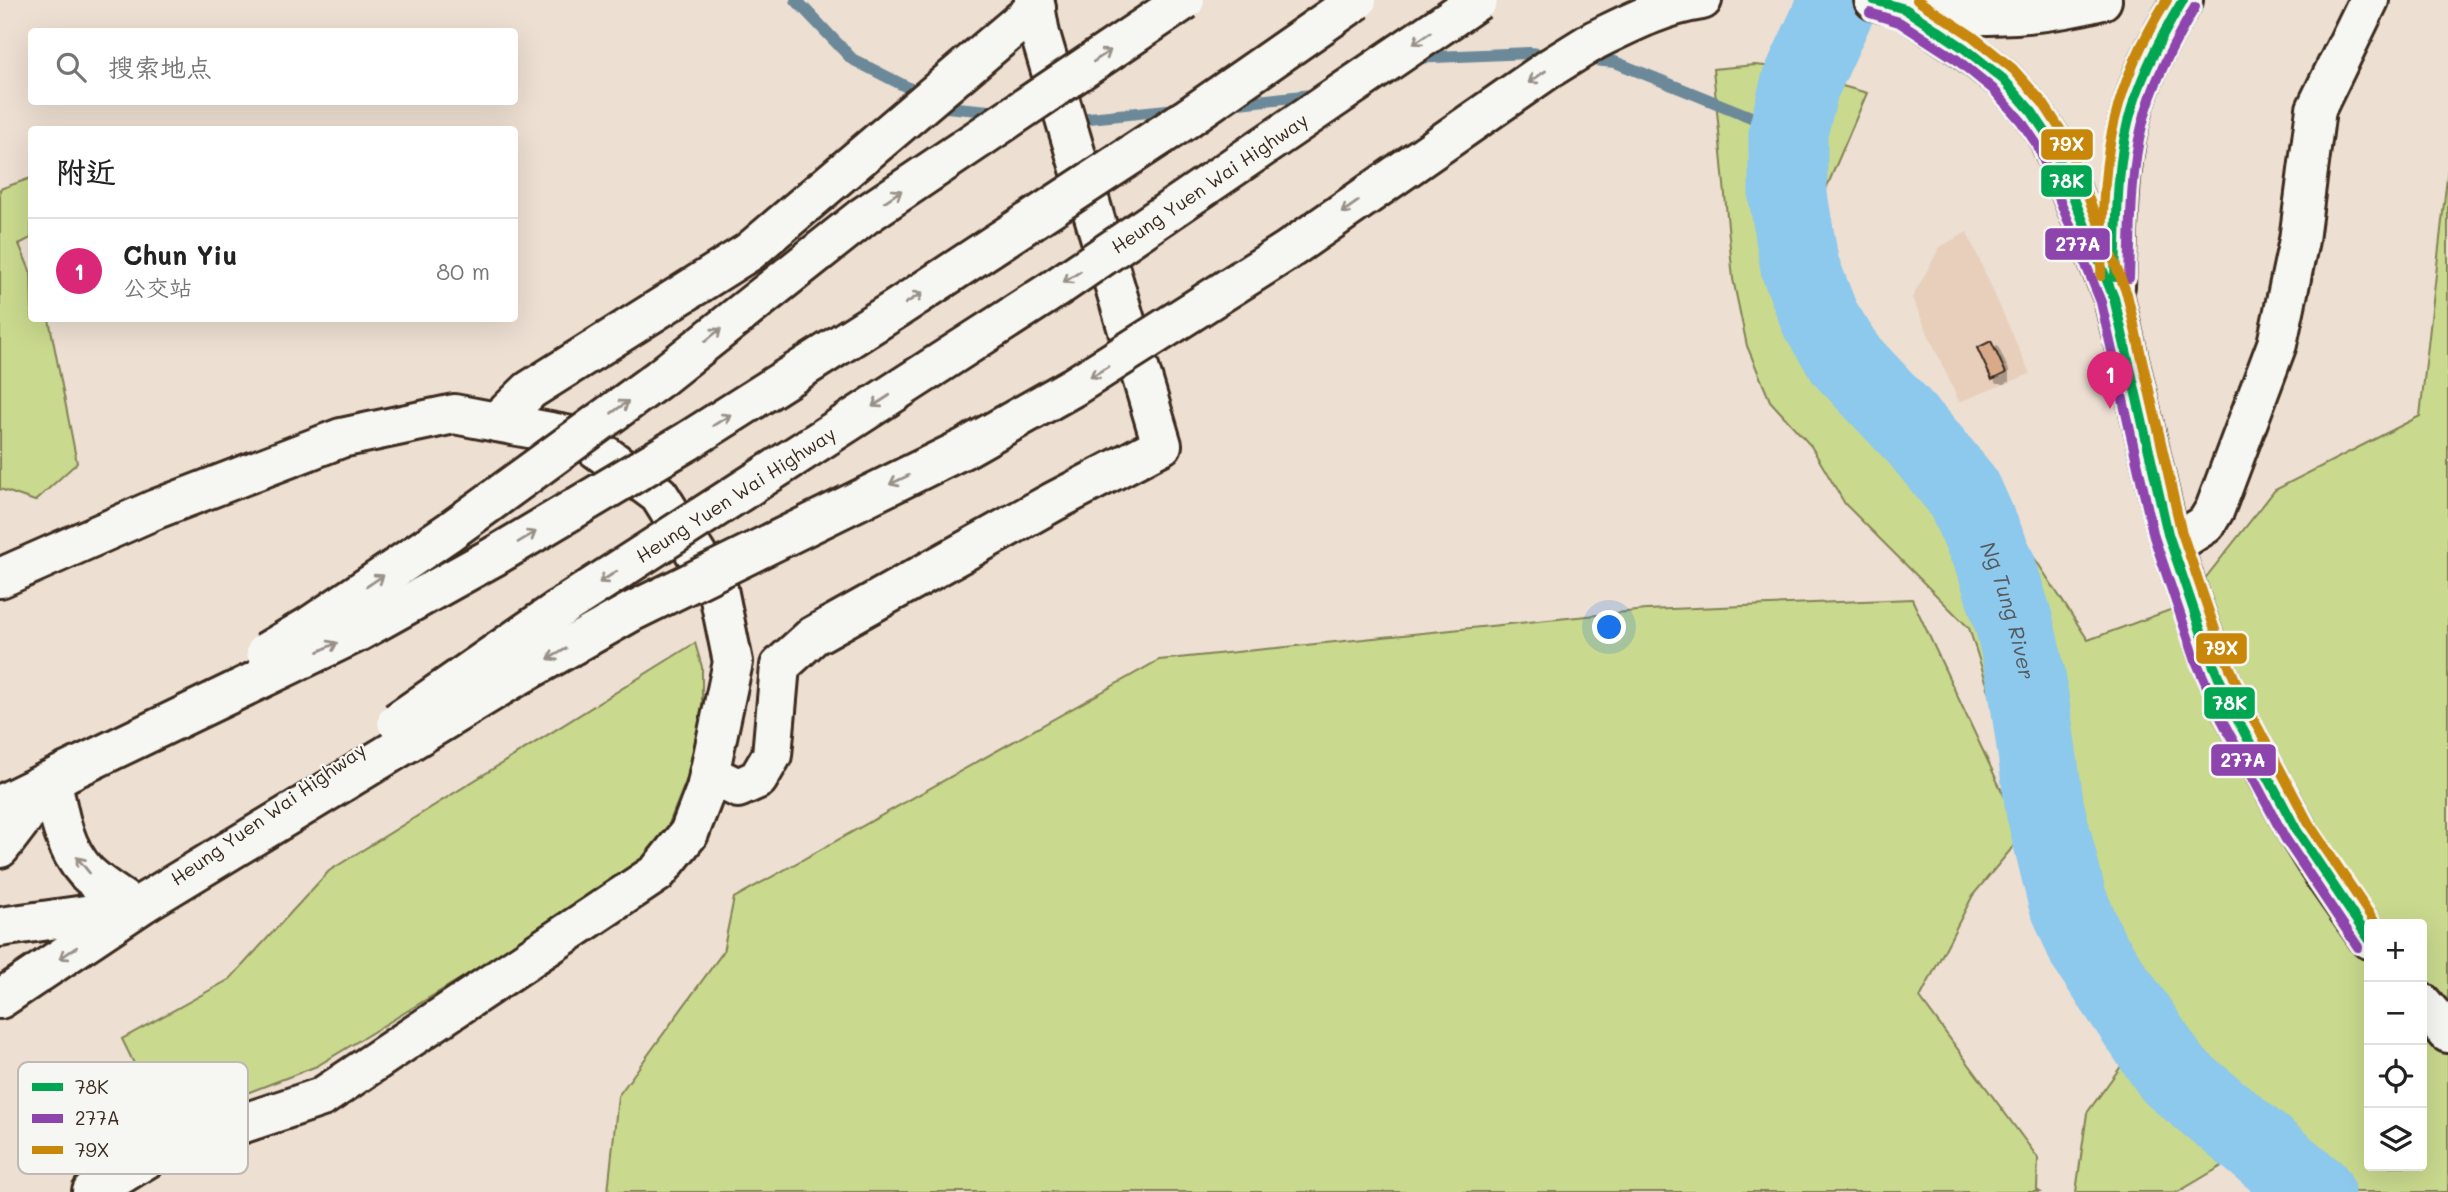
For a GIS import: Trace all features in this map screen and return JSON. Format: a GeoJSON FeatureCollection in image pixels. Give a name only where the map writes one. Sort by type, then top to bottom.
{"type":"FeatureCollection","features":[{"type":"Feature","properties":{"kind":"main road"},"geometry":{"type":"LineString","coordinates":[[0,848],[60,776],[310,626],[449,532],[660,378],[864,216],[1185,0]]}},
{"type":"Feature","properties":{"kind":"main road"},"geometry":{"type":"LineString","coordinates":[[0,805],[358,632],[494,557],[677,448],[908,302],[1186,119],[1357,0]]}},
{"type":"Feature","properties":{"kind":"main road","name":"Heung Yuen Wai Highway"},"geometry":{"type":"LineString","coordinates":[[0,999],[140,905],[489,656],[1056,288],[1478,0]]}},
{"type":"Feature","properties":{"kind":"main road"},"geometry":{"type":"LineString","coordinates":[[0,927],[140,905],[509,681],[631,612],[965,447],[1107,368],[1287,251],[1550,68],[1595,40],[1648,13],[1702,0]]}},
{"type":"Feature","properties":{"kind":"main road"},"geometry":{"type":"LineString","coordinates":[[1951,26],[2102,0]]}},
{"type":"Feature","properties":{"kind":"main road"},"geometry":{"type":"LineString","coordinates":[[2114,298],[2120,177],[2126,136],[2146,69],[2160,38],[2183,0]]}},
{"type":"Feature","properties":{"kind":"main road"},"geometry":{"type":"LineString","coordinates":[[2172,546],[2206,524],[2215,509],[2277,344],[2299,240],[2316,109],[2369,0]]}},
{"type":"Feature","properties":{"kind":"main road"},"geometry":{"type":"LineString","coordinates":[[497,422],[530,390],[749,252],[1035,4]]}},
{"type":"Feature","properties":{"kind":"main road"},"geometry":{"type":"LineString","coordinates":[[709,774],[738,788],[758,779],[772,755],[780,666],[813,636],[1053,502],[1162,445],[1040,34],[1035,4]]}},
{"type":"Feature","properties":{"kind":"main road"},"geometry":{"type":"LineString","coordinates":[[1890,4],[1951,26],[2032,112],[2050,139],[2114,298],[2172,546],[2199,630],[2234,713],[2297,831],[2364,932]]}},
{"type":"Feature","properties":{"kind":"main road"},"geometry":{"type":"LineString","coordinates":[[0,578],[156,509],[341,438],[454,414],[582,438],[659,495],[718,589],[733,662],[706,789],[689,833],[657,873],[322,1097],[248,1122]]}},
{"type":"Feature","properties":{"kind":"main road"},"geometry":{"type":"LineString","coordinates":[[60,776],[61,827],[71,850],[86,872],[140,905]]}},
{"type":"Feature","properties":{"kind":"main road"},"geometry":{"type":"LineString","coordinates":[[2427,1009],[2448,1033]]}},
{"type":"Feature","properties":{"kind":"main road"},"geometry":{"type":"LineString","coordinates":[[92,1192],[121,1174]]}},
{"type":"Feature","properties":{"kind":"shaded area"},"geometry":{"type":"Polygon","coordinates":[[[1967,232],[2030,374],[1959,402],[1912,298],[1940,247],[1967,232]]]}},
{"type":"Feature","properties":{"kind":"green space"},"geometry":{"type":"Polygon","coordinates":[[[1755,65],[1775,67],[1867,93],[1823,196],[1828,247],[1856,353],[1930,398],[2088,640],[2184,605],[2275,490],[2420,416],[2448,168],[2448,1192],[2343,1192],[2217,1099],[2259,1158],[2227,1163],[2178,1192],[2076,1192],[2087,1113],[2138,1043],[2105,1019],[2028,867],[2022,836],[1973,895],[1920,998],[2038,1158],[2037,1190],[2040,1192],[608,1192],[618,1096],[723,952],[734,898],[1159,660],[1646,610],[1912,599],[2021,832],[2006,744],[1969,628],[1845,504],[1811,446],[1770,401],[1747,346],[1733,279],[1713,69],[1755,65]]]}},
{"type":"Feature","properties":{"kind":"green space"},"geometry":{"type":"Polygon","coordinates":[[[28,179],[28,240],[19,244],[28,266],[28,322],[50,322],[77,463],[35,501],[0,489],[0,189],[28,179]]]}},
{"type":"Feature","properties":{"kind":"green space"},"geometry":{"type":"Polygon","coordinates":[[[695,643],[702,667],[702,704],[695,758],[668,826],[644,863],[598,895],[317,1066],[248,1093],[248,1062],[133,1062],[122,1039],[230,979],[329,871],[695,643]]]}},
{"type":"Feature","properties":{"kind":"building"},"geometry":{"type":"Polygon","coordinates":[[[1991,341],[2006,373],[1992,380],[1977,348],[1991,341]]]}},
{"type":"Feature","properties":{"kind":"waterway"},"geometry":{"type":"LineString","coordinates":[[796,0],[852,59],[946,107],[1000,112]]}},
{"type":"Feature","properties":{"kind":"waterway","name":"Ng Tung River"},"geometry":{"type":"LineString","coordinates":[[1839,0],[1800,85],[1788,132],[1788,196],[1800,267],[1820,319],[1846,360],[1920,439],[1963,492],[1997,568],[2026,675],[2045,809],[2067,899],[2088,949],[2173,1075],[2315,1192]]}},
{"type":"Feature","properties":{"kind":"waterway"},"geometry":{"type":"LineString","coordinates":[[1411,58],[1530,53],[1550,55]]}},
{"type":"Feature","properties":{"kind":"waterway"},"geometry":{"type":"LineString","coordinates":[[1582,59],[1615,62],[1788,132]]}},
{"type":"Feature","properties":{"kind":"waterway"},"geometry":{"type":"LineString","coordinates":[[1230,104],[1320,94]]}},
{"type":"Feature","properties":{"kind":"waterway"},"geometry":{"type":"LineString","coordinates":[[1070,120],[1177,109]]}},
{"type":"Feature","properties":{"kind":"transit line","name":"78K"},"geometry":{"type":"LineString","coordinates":[[1874,0],[1905,9],[1964,48],[2003,79],[2032,112],[2050,139],[2114,298],[2168,534],[2209,655],[2234,713],[2297,831],[2364,932]]}},
{"type":"Feature","properties":{"kind":"transit line","name":"79X"},"geometry":{"type":"LineString","coordinates":[[1917,0],[1972,36],[2013,69],[2043,103],[2062,132],[2127,294],[2181,530],[2222,650],[2247,707],[2309,824],[2373,919]]}},
{"type":"Feature","properties":{"kind":"transit line","name":"79X"},"geometry":{"type":"LineString","coordinates":[[2101,276],[2105,177],[2115,119],[2136,58],[2167,0]]}},
{"type":"Feature","properties":{"kind":"transit line","name":"78K"},"geometry":{"type":"LineString","coordinates":[[2115,277],[2119,180],[2128,122],[2151,59],[2183,0]]}},
{"type":"Feature","properties":{"kind":"transit line","name":"277A"},"geometry":{"type":"LineString","coordinates":[[2129,278],[2133,182],[2142,126],[2157,79],[2195,7]]}},
{"type":"Feature","properties":{"kind":"transit line","name":"277A"},"geometry":{"type":"LineString","coordinates":[[1870,13],[1899,22],[1956,59],[1993,89],[2021,121],[2038,146],[2101,302],[2154,537],[2196,661],[2222,720],[2285,838],[2358,947]]}},
{"type":"Feature","properties":{"kind":"place","name":"Chun Yiu"},"geometry":{"type":"Point","coordinates":[2110,409]}}]}
